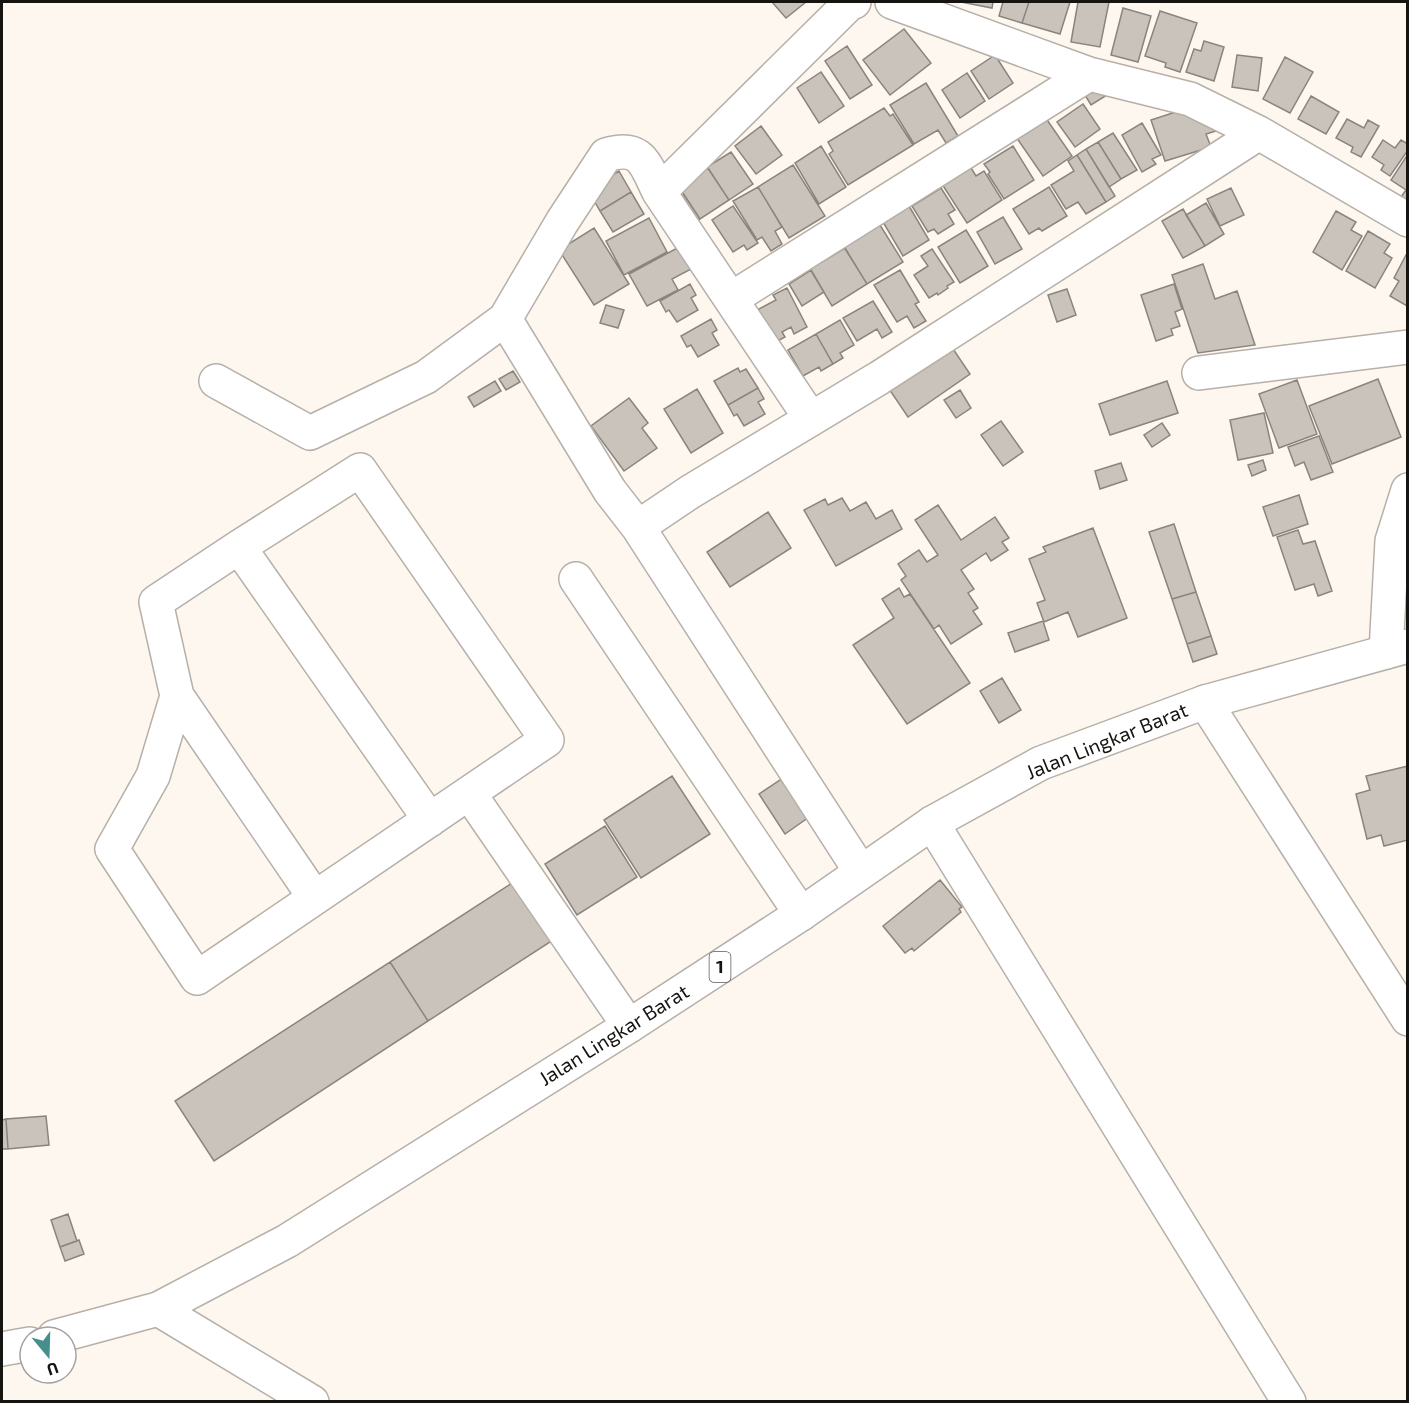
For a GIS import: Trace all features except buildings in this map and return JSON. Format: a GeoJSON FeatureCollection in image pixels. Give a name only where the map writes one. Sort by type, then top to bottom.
{"type":"FeatureCollection","features":[{"type":"Feature","properties":{"kind":"main road"},"geometry":{"type":"LineString","coordinates":[[659,192],[850,3],[854,2]]}},
{"type":"Feature","properties":{"kind":"main road"},"geometry":{"type":"LineString","coordinates":[[892,2],[1089,74],[1190,99],[1258,133],[1407,220]]}},
{"type":"Feature","properties":{"kind":"main road"},"geometry":{"type":"LineString","coordinates":[[731,299],[1089,74]]}},
{"type":"Feature","properties":{"kind":"main road"},"geometry":{"type":"LineString","coordinates":[[638,527],[690,492],[879,378],[1258,133]]}},
{"type":"Feature","properties":{"kind":"main road"},"geometry":{"type":"LineString","coordinates":[[216,381],[310,433],[426,377],[504,319],[562,222],[606,155],[622,152],[635,154],[643,160],[659,192],[811,419]]}},
{"type":"Feature","properties":{"kind":"main road"},"geometry":{"type":"LineString","coordinates":[[504,319],[610,491],[638,527],[861,872]]}},
{"type":"Feature","properties":{"kind":"main road"},"geometry":{"type":"LineString","coordinates":[[1199,373],[1407,347]]}},
{"type":"Feature","properties":{"kind":"main road"},"geometry":{"type":"LineString","coordinates":[[177,696],[153,776],[112,849],[197,978],[315,898],[430,820],[547,740],[360,470],[156,602],[177,696],[315,898]]}},
{"type":"Feature","properties":{"kind":"main road"},"geometry":{"type":"LineString","coordinates":[[1397,649],[1392,541],[1407,490]]}},
{"type":"Feature","properties":{"kind":"main road"},"geometry":{"type":"LineString","coordinates":[[239,547],[430,820]]}},
{"type":"Feature","properties":{"kind":"main road"},"geometry":{"type":"LineString","coordinates":[[576,579],[801,915]]}},
{"type":"Feature","properties":{"kind":"main road","name":"Jalan Lingkar Barat"},"geometry":{"type":"LineString","coordinates":[[78,1331],[158,1309],[287,1241],[801,915],[932,823],[1041,764],[1205,702],[1397,649]]}},
{"type":"Feature","properties":{"kind":"main road"},"geometry":{"type":"LineString","coordinates":[[1205,702],[1407,1019]]}},
{"type":"Feature","properties":{"kind":"main road"},"geometry":{"type":"LineString","coordinates":[[469,793],[629,1026]]}},
{"type":"Feature","properties":{"kind":"main road"},"geometry":{"type":"LineString","coordinates":[[932,823],[1289,1401]]}},
{"type":"Feature","properties":{"kind":"main road"},"geometry":{"type":"LineString","coordinates":[[158,1309],[312,1401]]}},
{"type":"Feature","properties":{"kind":"main road"},"geometry":{"type":"LineString","coordinates":[[2,1349],[18,1346]]}}]}
